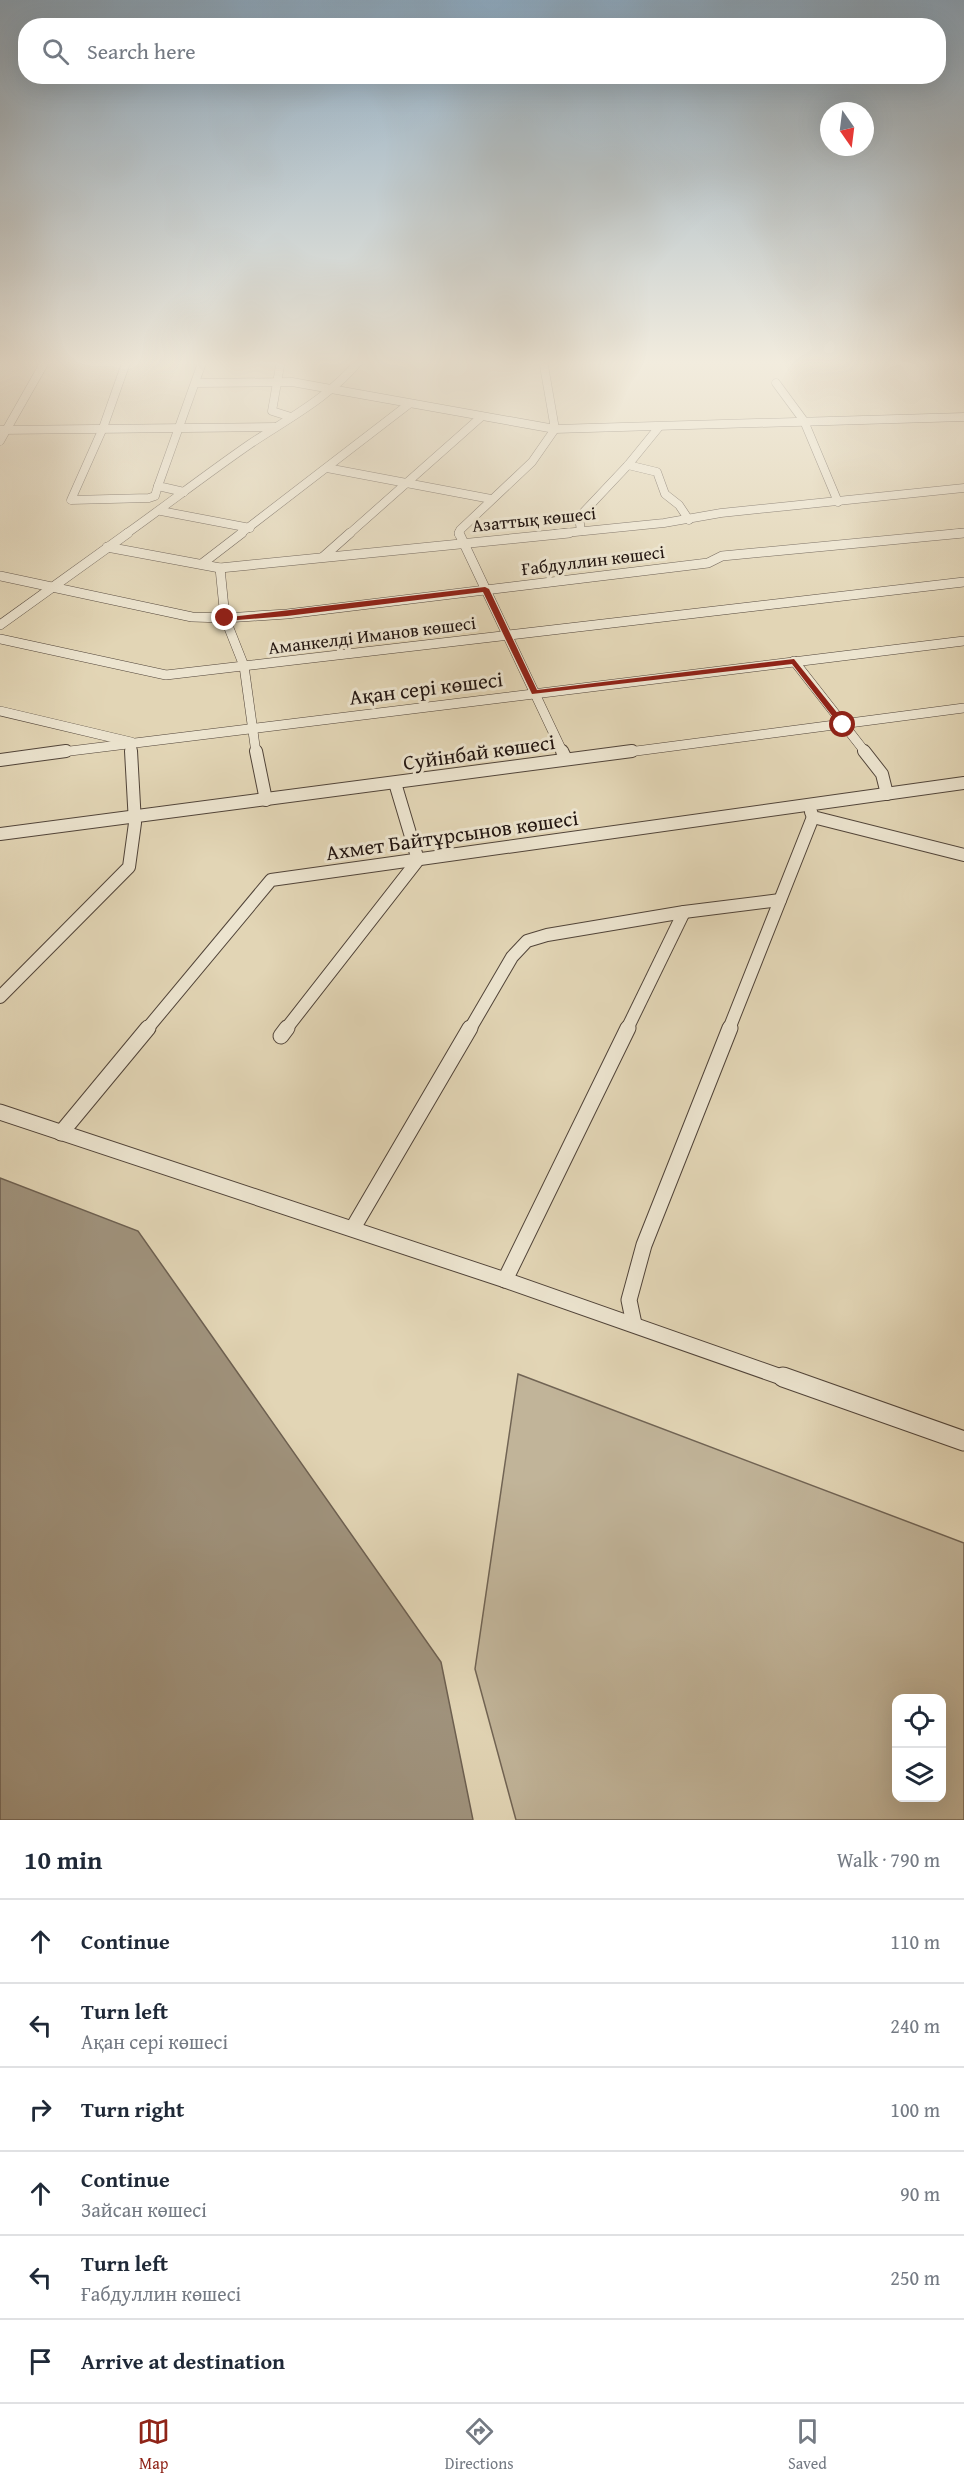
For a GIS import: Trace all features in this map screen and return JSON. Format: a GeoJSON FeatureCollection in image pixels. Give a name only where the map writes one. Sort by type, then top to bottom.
{"type":"FeatureCollection","features":[{"type":"Feature","properties":{"kind":"street"},"geometry":{"type":"LineString","coordinates":[[95,445],[71,500],[155,496],[174,445]]}},
{"type":"Feature","properties":{"kind":"street"},"geometry":{"type":"LineString","coordinates":[[0,625],[250,445]]}},
{"type":"Feature","properties":{"kind":"street"},"geometry":{"type":"LineString","coordinates":[[203,563],[357,445]]}},
{"type":"Feature","properties":{"kind":"street"},"geometry":{"type":"LineString","coordinates":[[323,557],[450,445]]}},
{"type":"Feature","properties":{"kind":"street"},"geometry":{"type":"LineString","coordinates":[[544,445],[532,462],[460,530],[463,543],[566,759]]}},
{"type":"Feature","properties":{"kind":"street"},"geometry":{"type":"LineString","coordinates":[[581,531],[579,517],[644,445]]}},
{"type":"Feature","properties":{"kind":"street"},"geometry":{"type":"LineString","coordinates":[[814,445],[838,502]]}},
{"type":"Feature","properties":{"kind":"street"},"geometry":{"type":"LineString","coordinates":[[628,465],[657,472],[665,494],[679,505],[689,520]]}},
{"type":"Feature","properties":{"kind":"street"},"geometry":{"type":"LineString","coordinates":[[327,468],[491,499]]}},
{"type":"Feature","properties":{"kind":"street"},"geometry":{"type":"LineString","coordinates":[[158,486],[184,492]]}},
{"type":"Feature","properties":{"kind":"street","name":"Азаттық көшесі"},"geometry":{"type":"LineString","coordinates":[[107,548],[203,563],[220,568],[689,520],[722,513],[964,488]]}},
{"type":"Feature","properties":{"kind":"street"},"geometry":{"type":"LineString","coordinates":[[161,511],[250,528]]}},
{"type":"Feature","properties":{"kind":"street","name":"Ғабдуллин көшесі"},"geometry":{"type":"LineString","coordinates":[[0,576],[192,617],[225,618],[287,614],[708,562],[722,556],[964,533]]}},
{"type":"Feature","properties":{"kind":"street"},"geometry":{"type":"LineString","coordinates":[[220,568],[225,618],[244,666],[251,727],[266,800]]}},
{"type":"Feature","properties":{"kind":"street","name":"Аманкелді Иманов көшесі"},"geometry":{"type":"LineString","coordinates":[[0,639],[166,675],[964,582]]}},
{"type":"Feature","properties":{"kind":"street","name":"Ақан сері көшесі"},"geometry":{"type":"LineString","coordinates":[[0,760],[251,727],[964,641]]}},
{"type":"Feature","properties":{"kind":"street"},"geometry":{"type":"LineString","coordinates":[[794,661],[882,774],[887,794]]}},
{"type":"Feature","properties":{"kind":"street","name":"Суйінбай көшесі"},"geometry":{"type":"LineString","coordinates":[[0,834],[964,708]]}},
{"type":"Feature","properties":{"kind":"street"},"geometry":{"type":"LineString","coordinates":[[0,711],[132,742],[134,817],[133,857],[129,867],[0,998]]}},
{"type":"Feature","properties":{"kind":"street"},"geometry":{"type":"LineString","coordinates":[[281,1036],[418,860],[395,783]]}},
{"type":"Feature","properties":{"kind":"street","name":"Ахмет Байтұрсынов көшесі"},"geometry":{"type":"LineString","coordinates":[[61,1133],[271,880],[811,811],[887,794],[964,783]]}},
{"type":"Feature","properties":{"kind":"street"},"geometry":{"type":"LineString","coordinates":[[634,1324],[629,1300],[644,1245],[780,900],[811,811],[964,855]]}},
{"type":"Feature","properties":{"kind":"street"},"geometry":{"type":"LineString","coordinates":[[353,1228],[512,957],[527,941],[547,935],[684,912],[780,900]]}},
{"type":"Feature","properties":{"kind":"street"},"geometry":{"type":"LineString","coordinates":[[505,1280],[684,912]]}},
{"type":"Feature","properties":{"kind":"street"},"geometry":{"type":"LineString","coordinates":[[0,1112],[353,1228],[634,1324],[964,1441]]}},
{"type":"Feature","properties":{"kind":"shaded area"},"geometry":{"type":"Polygon","coordinates":[[[0,1178],[138,1231],[441,1662],[473,1820],[0,1820],[0,1178]]]}},
{"type":"Feature","properties":{"kind":"shaded area"},"geometry":{"type":"Polygon","coordinates":[[[518,1374],[964,1543],[964,1820],[516,1820],[475,1669],[518,1374]]]}},
{"type":"Feature","properties":{"kind":"route"},"geometry":{"type":"LineString","coordinates":[[225,618],[287,614],[485,589],[535,693],[794,661],[843,725]]}}]}
